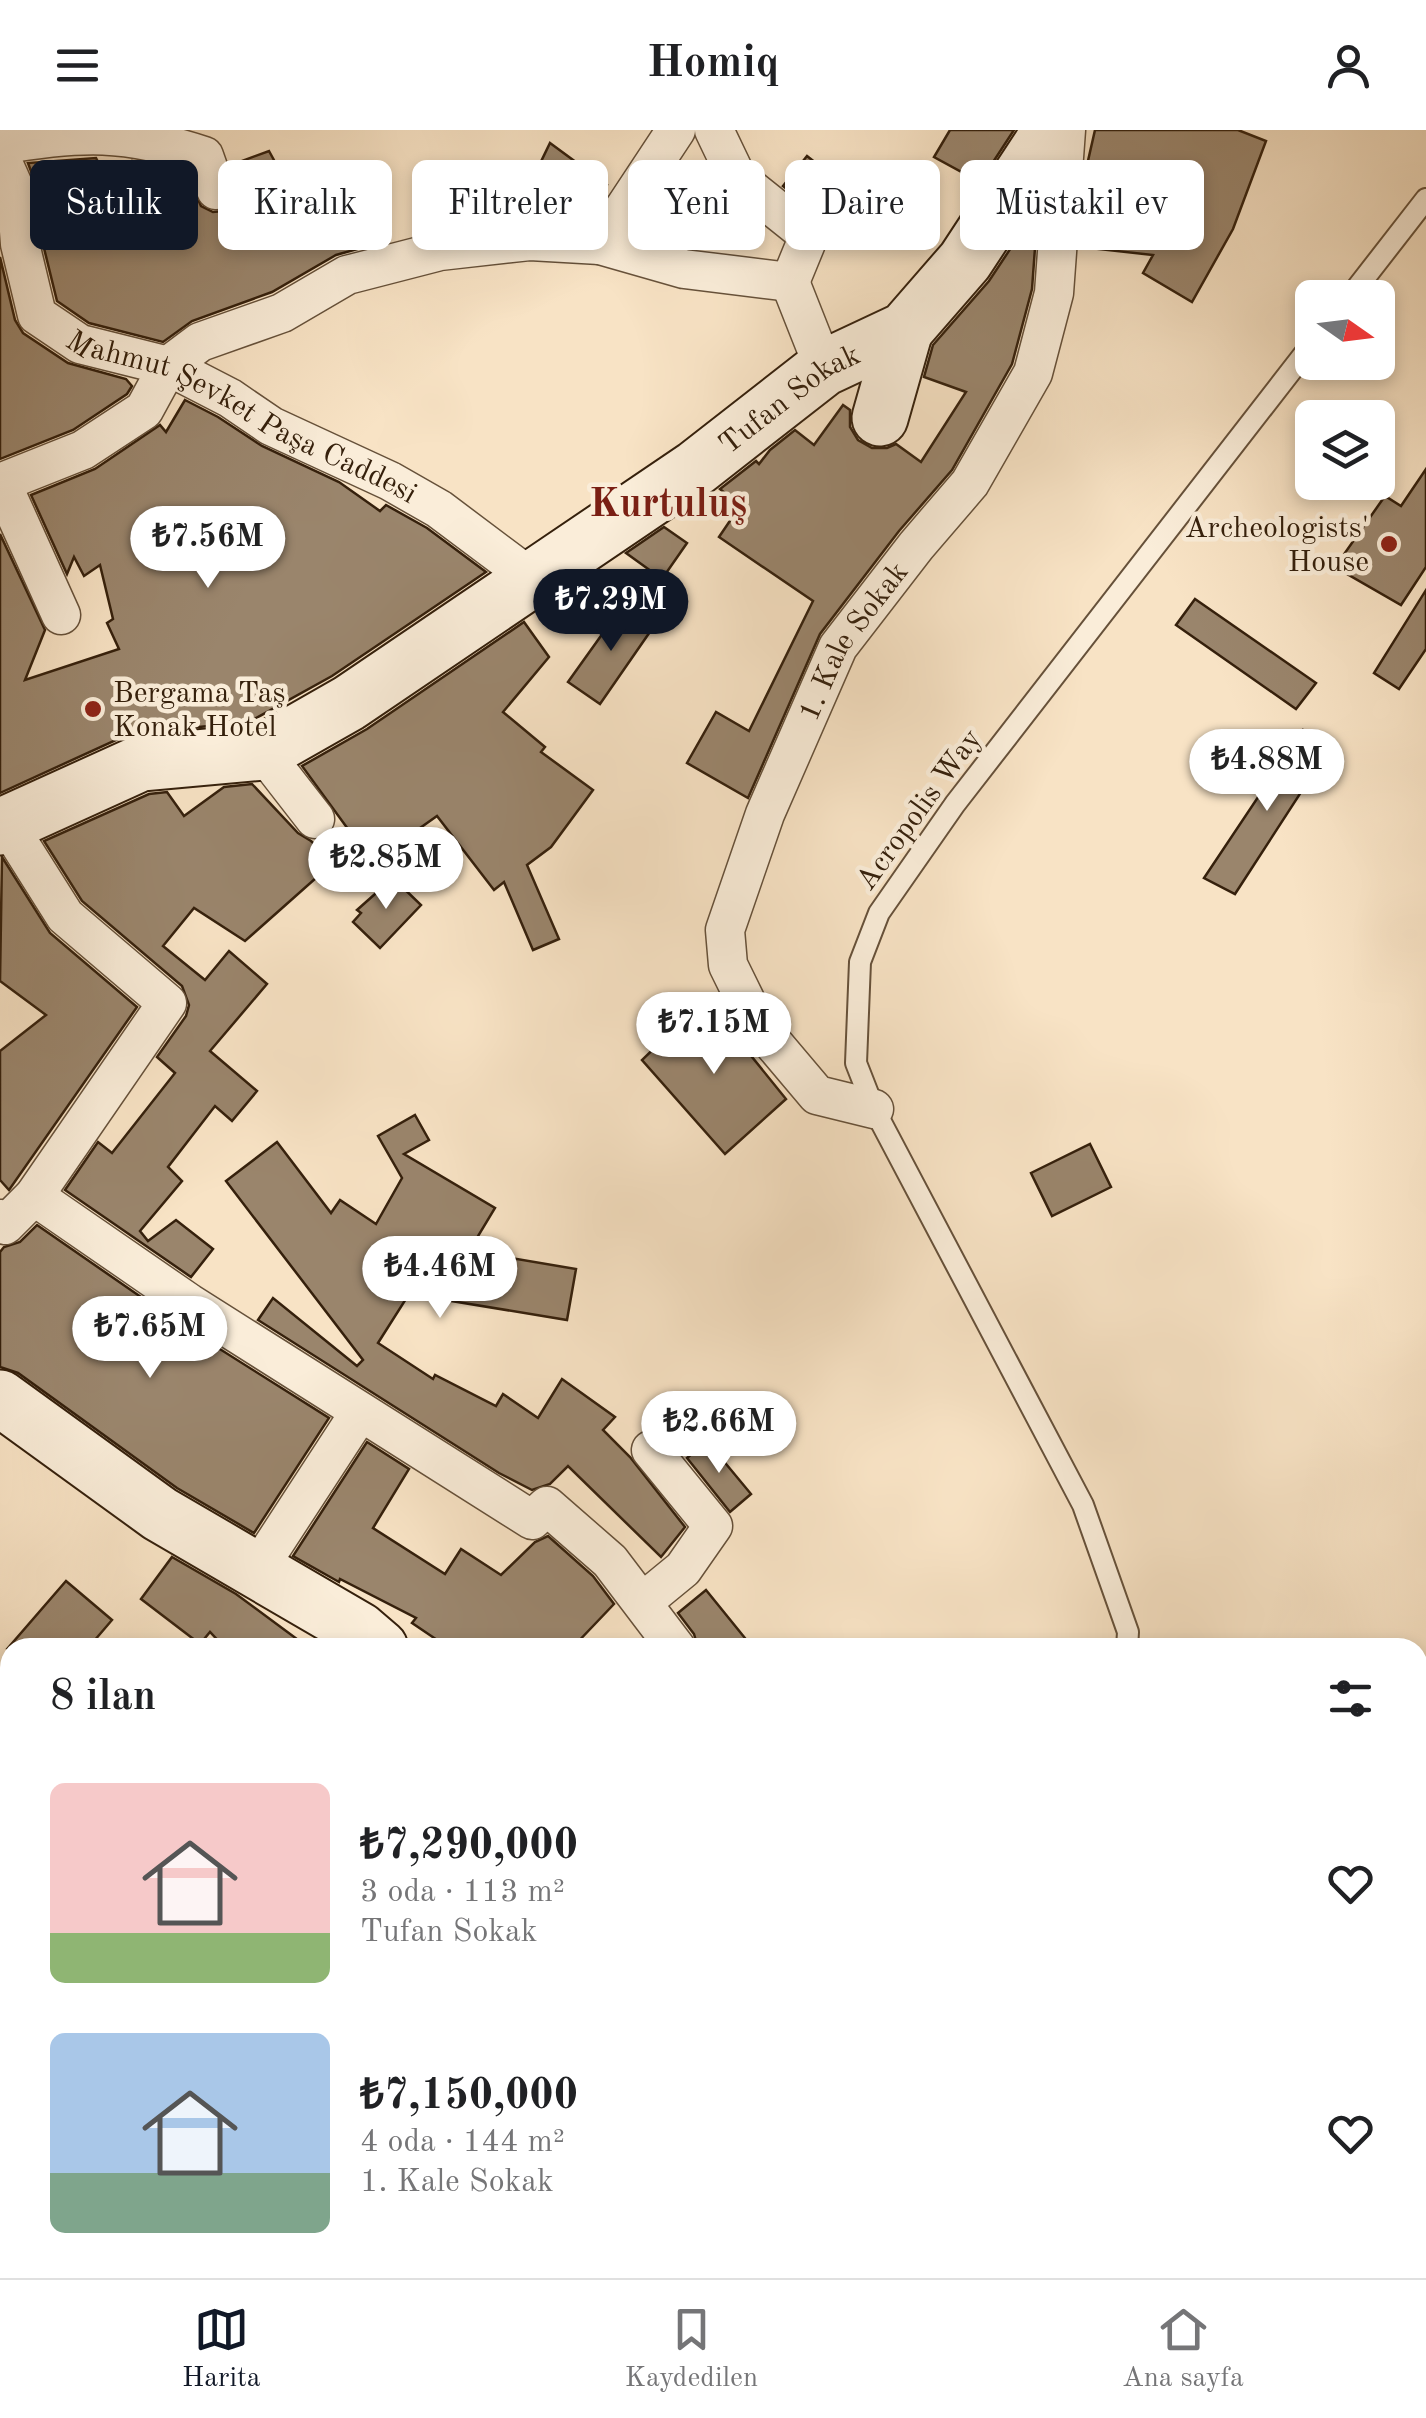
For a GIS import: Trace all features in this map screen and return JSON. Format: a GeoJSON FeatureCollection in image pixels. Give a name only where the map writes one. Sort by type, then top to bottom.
{"type":"FeatureCollection","features":[{"type":"Feature","properties":{"kind":"main road","name":"Tufan Sokak"},"geometry":{"type":"LineString","coordinates":[[263,752],[350,703],[696,468],[824,368],[905,330],[965,262],[1051,130]]}},
{"type":"Feature","properties":{"kind":"main road","name":"Tufan Sokak"},"geometry":{"type":"LineString","coordinates":[[880,418],[905,330]]}},
{"type":"Feature","properties":{"kind":"main road"},"geometry":{"type":"LineString","coordinates":[[3,826],[141,762],[263,752]]}},
{"type":"Feature","properties":{"kind":"main road"},"geometry":{"type":"LineString","coordinates":[[0,1398],[160,1514],[357,1638]]}},
{"type":"Feature","properties":{"kind":"street"},"geometry":{"type":"LineString","coordinates":[[608,233],[676,130]]}},
{"type":"Feature","properties":{"kind":"street"},"geometry":{"type":"LineString","coordinates":[[714,130],[737,178],[802,230],[806,242],[790,282],[824,368]]}},
{"type":"Feature","properties":{"kind":"street","name":"1. Kale Sokak"},"geometry":{"type":"LineString","coordinates":[[874,1109],[816,1095],[758,1024],[728,964],[725,930],[765,814],[838,647],[970,483],[1033,373],[1054,293],[1066,130]]}},
{"type":"Feature","properties":{"kind":"street"},"geometry":{"type":"LineString","coordinates":[[0,144],[49,136],[132,132],[161,138],[204,156],[216,190]]}},
{"type":"Feature","properties":{"kind":"street","name":"Mahmut Şevket Paşa Caddesi"},"geometry":{"type":"LineString","coordinates":[[0,156],[16,192],[20,244],[37,315],[80,344],[168,366],[230,398],[271,426],[390,481],[439,509],[531,578]]}},
{"type":"Feature","properties":{"kind":"street"},"geometry":{"type":"LineString","coordinates":[[608,247],[684,269],[790,282]]}},
{"type":"Feature","properties":{"kind":"street"},"geometry":{"type":"LineString","coordinates":[[61,615],[0,482],[83,450],[144,410],[168,366],[200,342],[282,312],[348,275],[449,250]]}},
{"type":"Feature","properties":{"kind":"street"},"geometry":{"type":"LineString","coordinates":[[263,752],[315,819]]}},
{"type":"Feature","properties":{"kind":"street"},"geometry":{"type":"LineString","coordinates":[[2,1225],[34,1196],[167,1003],[65,916],[3,826]]}},
{"type":"Feature","properties":{"kind":"street"},"geometry":{"type":"LineString","coordinates":[[34,1196],[189,1302],[532,1520],[547,1506],[610,1561],[669,1638]]}},
{"type":"Feature","properties":{"kind":"street"},"geometry":{"type":"LineString","coordinates":[[256,1572],[360,1412]]}},
{"type":"Feature","properties":{"kind":"street"},"geometry":{"type":"LineString","coordinates":[[644,1601],[684,1569],[713,1526],[651,1450]]}},
{"type":"Feature","properties":{"kind":"lane"},"geometry":{"type":"LineString","coordinates":[[1363,280],[1426,199]]}},
{"type":"Feature","properties":{"kind":"lane","name":"Acropolis Way"},"geometry":{"type":"LineString","coordinates":[[1128,1638],[1083,1505],[874,1109],[856,1063],[860,962],[879,912],[955,804],[1295,366]]}},
{"type":"Feature","properties":{"kind":"building"},"geometry":{"type":"Polygon","coordinates":[[[950,130],[1014,130],[994,160],[960,160],[960,171],[934,157],[950,130]]]}},
{"type":"Feature","properties":{"kind":"building"},"geometry":{"type":"Polygon","coordinates":[[[1095,130],[1238,130],[1266,141],[1233,229],[1192,302],[1143,273],[1153,255],[1107,250],[1204,250],[1204,160],[1088,160],[1095,130]]]}},
{"type":"Feature","properties":{"kind":"building"},"geometry":{"type":"Polygon","coordinates":[[[550,143],[573,160],[542,160],[550,143]]]}},
{"type":"Feature","properties":{"kind":"building"},"geometry":{"type":"Polygon","coordinates":[[[269,151],[274,160],[245,160],[269,151]]]}},
{"type":"Feature","properties":{"kind":"building"},"geometry":{"type":"Polygon","coordinates":[[[198,199],[201,206],[218,212],[218,250],[354,250],[336,255],[272,292],[192,321],[163,342],[89,323],[57,301],[44,250],[198,250],[198,199]]]}},
{"type":"Feature","properties":{"kind":"building"},"geometry":{"type":"Polygon","coordinates":[[[1010,250],[1035,250],[1032,289],[1012,364],[952,470],[899,531],[820,634],[748,798],[687,763],[716,712],[749,731],[813,601],[719,537],[740,506],[720,489],[756,461],[759,464],[795,430],[814,445],[843,405],[850,410],[850,427],[858,440],[872,448],[896,444],[921,462],[966,392],[924,377],[933,345],[989,281],[1010,250]]]}},
{"type":"Feature","properties":{"kind":"building"},"geometry":{"type":"Polygon","coordinates":[[[0,257],[15,320],[23,333],[68,363],[126,379],[132,386],[127,394],[73,430],[0,459],[0,257]]]}},
{"type":"Feature","properties":{"kind":"building"},"geometry":{"type":"Polygon","coordinates":[[[185,400],[262,446],[339,482],[380,511],[386,505],[427,528],[486,572],[332,676],[249,722],[129,734],[0,793],[0,534],[45,630],[25,680],[119,649],[107,623],[113,619],[100,565],[84,576],[74,557],[67,574],[31,495],[95,469],[160,425],[166,432],[185,400]]]}},
{"type":"Feature","properties":{"kind":"building","name":"Archeologists' House"},"geometry":{"type":"Polygon","coordinates":[[[1426,469],[1426,567],[1401,605],[1335,567],[1382,500],[1401,506],[1426,469]]]}},
{"type":"Feature","properties":{"kind":"building"},"geometry":{"type":"Polygon","coordinates":[[[664,527],[687,543],[662,579],[626,553],[664,527]]]}},
{"type":"Feature","properties":{"kind":"building"},"geometry":{"type":"Polygon","coordinates":[[[1426,590],[1426,649],[1399,689],[1374,673],[1426,590]]]}},
{"type":"Feature","properties":{"kind":"building"},"geometry":{"type":"Polygon","coordinates":[[[1195,599],[1316,683],[1296,709],[1176,625],[1195,599]]]}},
{"type":"Feature","properties":{"kind":"building"},"geometry":{"type":"Polygon","coordinates":[[[623,605],[654,626],[600,704],[568,682],[623,605]]]}},
{"type":"Feature","properties":{"kind":"building"},"geometry":{"type":"Polygon","coordinates":[[[524,622],[549,657],[503,712],[545,747],[541,752],[593,790],[551,847],[527,865],[559,939],[533,950],[504,882],[494,890],[437,816],[372,862],[302,766],[367,729],[524,622]]]}},
{"type":"Feature","properties":{"kind":"building"},"geometry":{"type":"Polygon","coordinates":[[[1303,730],[1329,749],[1235,894],[1204,878],[1303,730]]]}},
{"type":"Feature","properties":{"kind":"building"},"geometry":{"type":"Polygon","coordinates":[[[252,784],[298,833],[334,862],[245,941],[194,908],[163,946],[205,980],[229,951],[267,984],[210,1051],[257,1091],[232,1121],[215,1106],[168,1167],[182,1181],[140,1231],[148,1241],[176,1220],[213,1249],[191,1277],[65,1190],[98,1142],[112,1153],[175,1073],[157,1057],[186,1016],[189,1005],[182,986],[82,901],[44,841],[149,794],[167,792],[184,816],[224,787],[252,784]]]}},
{"type":"Feature","properties":{"kind":"building"},"geometry":{"type":"Polygon","coordinates":[[[2,857],[50,933],[137,1007],[9,1190],[0,1180],[0,1051],[46,1015],[0,981],[2,857]]]}},
{"type":"Feature","properties":{"kind":"building"},"geometry":{"type":"Polygon","coordinates":[[[393,878],[421,905],[380,948],[353,922],[361,913],[357,910],[393,878]]]}},
{"type":"Feature","properties":{"kind":"building"},"geometry":{"type":"Polygon","coordinates":[[[705,999],[786,1099],[725,1154],[642,1060],[705,999]]]}},
{"type":"Feature","properties":{"kind":"building"},"geometry":{"type":"Polygon","coordinates":[[[415,1115],[429,1140],[404,1154],[495,1208],[469,1251],[576,1269],[567,1320],[409,1294],[378,1343],[433,1379],[435,1375],[496,1406],[503,1394],[538,1418],[562,1379],[615,1417],[603,1430],[630,1457],[685,1527],[661,1557],[568,1466],[550,1484],[532,1490],[258,1320],[273,1298],[357,1366],[363,1360],[226,1181],[277,1142],[331,1213],[340,1200],[376,1224],[402,1178],[378,1136],[415,1115]]]}},
{"type":"Feature","properties":{"kind":"building"},"geometry":{"type":"Polygon","coordinates":[[[1090,1144],[1111,1187],[1052,1216],[1031,1173],[1090,1144]]]}},
{"type":"Feature","properties":{"kind":"building"},"geometry":{"type":"Polygon","coordinates":[[[37,1225],[177,1322],[329,1418],[254,1533],[177,1488],[18,1373],[0,1367],[0,1252],[20,1242],[37,1225]]]}},
{"type":"Feature","properties":{"kind":"building"},"geometry":{"type":"Polygon","coordinates":[[[707,1441],[751,1494],[730,1512],[687,1458],[707,1441]]]}},
{"type":"Feature","properties":{"kind":"building"},"geometry":{"type":"Polygon","coordinates":[[[367,1442],[409,1469],[373,1528],[445,1574],[461,1549],[501,1575],[535,1542],[548,1536],[593,1576],[614,1604],[582,1638],[434,1638],[412,1623],[416,1618],[293,1556],[367,1442]]]}},
{"type":"Feature","properties":{"kind":"building"},"geometry":{"type":"Polygon","coordinates":[[[172,1557],[236,1594],[295,1638],[216,1638],[210,1632],[205,1638],[192,1638],[141,1599],[172,1557]]]}},
{"type":"Feature","properties":{"kind":"building"},"geometry":{"type":"Polygon","coordinates":[[[66,1581],[112,1620],[97,1638],[17,1638],[66,1581]]]}},
{"type":"Feature","properties":{"kind":"building"},"geometry":{"type":"Polygon","coordinates":[[[706,1590],[745,1638],[695,1638],[678,1613],[706,1590]]]}},
{"type":"Feature","properties":{"kind":"place","name":"Archeologists' House"},"geometry":{"type":"Point","coordinates":[1389,544]}},
{"type":"Feature","properties":{"kind":"place","name":"Bergama Taş Konak Hotel"},"geometry":{"type":"Point","coordinates":[93,709]}},
{"type":"Feature","properties":{"kind":"district","name":"Kurtuluş"},"geometry":{"type":"Point","coordinates":[668,502]}}]}
